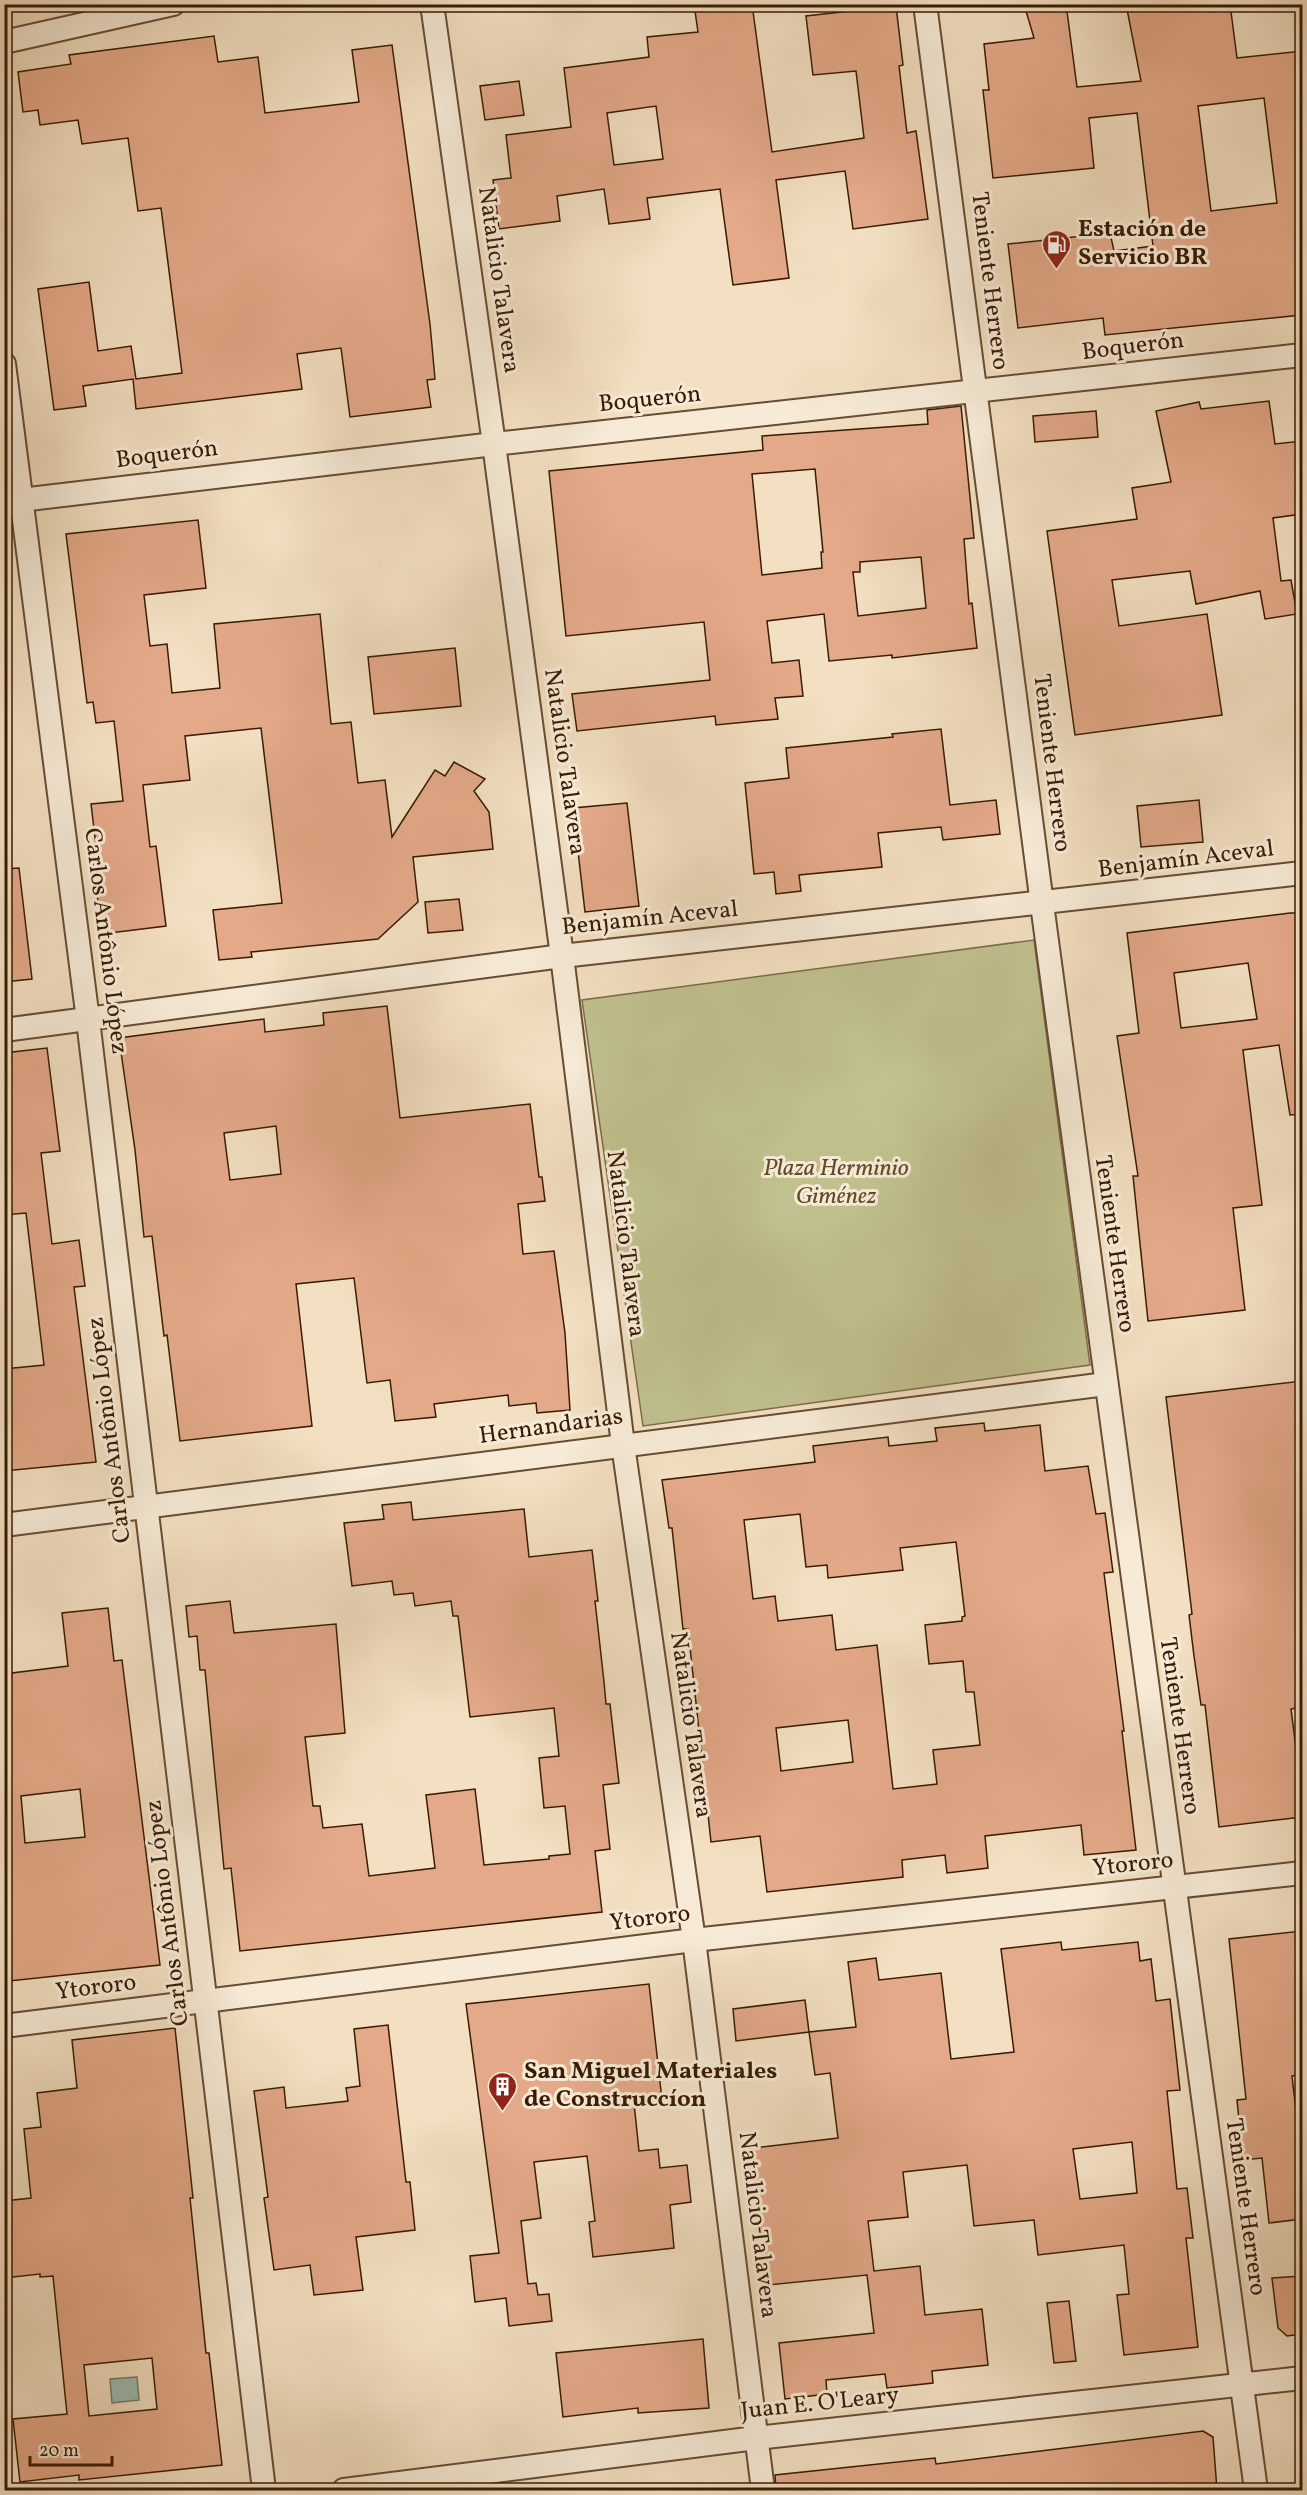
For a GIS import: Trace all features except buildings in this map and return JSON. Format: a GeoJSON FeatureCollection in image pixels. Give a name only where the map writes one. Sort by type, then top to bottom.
{"type":"FeatureCollection","features":[{"type":"Feature","properties":{"kind":"street"},"geometry":{"type":"LineString","coordinates":[[4,42],[173,4]]}},
{"type":"Feature","properties":{"kind":"street","name":"Natalicio Talavera"},"geometry":{"type":"LineString","coordinates":[[432,4],[494,444],[562,956],[623,1445],[694,1940],[763,2490]]}},
{"type":"Feature","properties":{"kind":"street","name":"Teniente Herrero"},"geometry":{"type":"LineString","coordinates":[[925,4],[1042,904],[1256,2490]]}},
{"type":"Feature","properties":{"kind":"street","name":"Boquerón"},"geometry":{"type":"LineString","coordinates":[[13,501],[494,444],[1302,355]]}},
{"type":"Feature","properties":{"kind":"street","name":"Carlos Antônio López"},"geometry":{"type":"LineString","coordinates":[[4,364],[13,501],[88,1020],[264,2490]]}},
{"type":"Feature","properties":{"kind":"street","name":"Benjamín Aceval"},"geometry":{"type":"LineString","coordinates":[[4,1030],[562,956],[1042,904],[1302,873]]}},
{"type":"Feature","properties":{"kind":"street","name":"Hernandarias"},"geometry":{"type":"LineString","coordinates":[[4,1525],[1106,1384]]}},
{"type":"Feature","properties":{"kind":"street","name":"Ytororo"},"geometry":{"type":"LineString","coordinates":[[4,2026],[694,1940],[1302,1873]]}},
{"type":"Feature","properties":{"kind":"street","name":"Juan E. O'Leary"},"geometry":{"type":"LineString","coordinates":[[344,2490],[756,2438],[1302,2378]]}},
{"type":"Feature","properties":{"kind":"green space","name":"Plaza Herminio Giménez"},"geometry":{"type":"Polygon","coordinates":[[[1034,940],[1090,1365],[643,1426],[582,1000],[1034,940]]]}},
{"type":"Feature","properties":{"kind":"water"},"geometry":{"type":"Polygon","coordinates":[[[137,2377],[139,2400],[112,2403],[110,2379],[137,2377]]]}},
{"type":"Feature","properties":{"kind":"place","name":"Estación de Servicio BR"},"geometry":{"type":"Point","coordinates":[1057,270]}},
{"type":"Feature","properties":{"kind":"place","name":"San Miguel Materiales de Construccíon"},"geometry":{"type":"Point","coordinates":[503,2112]}}]}
